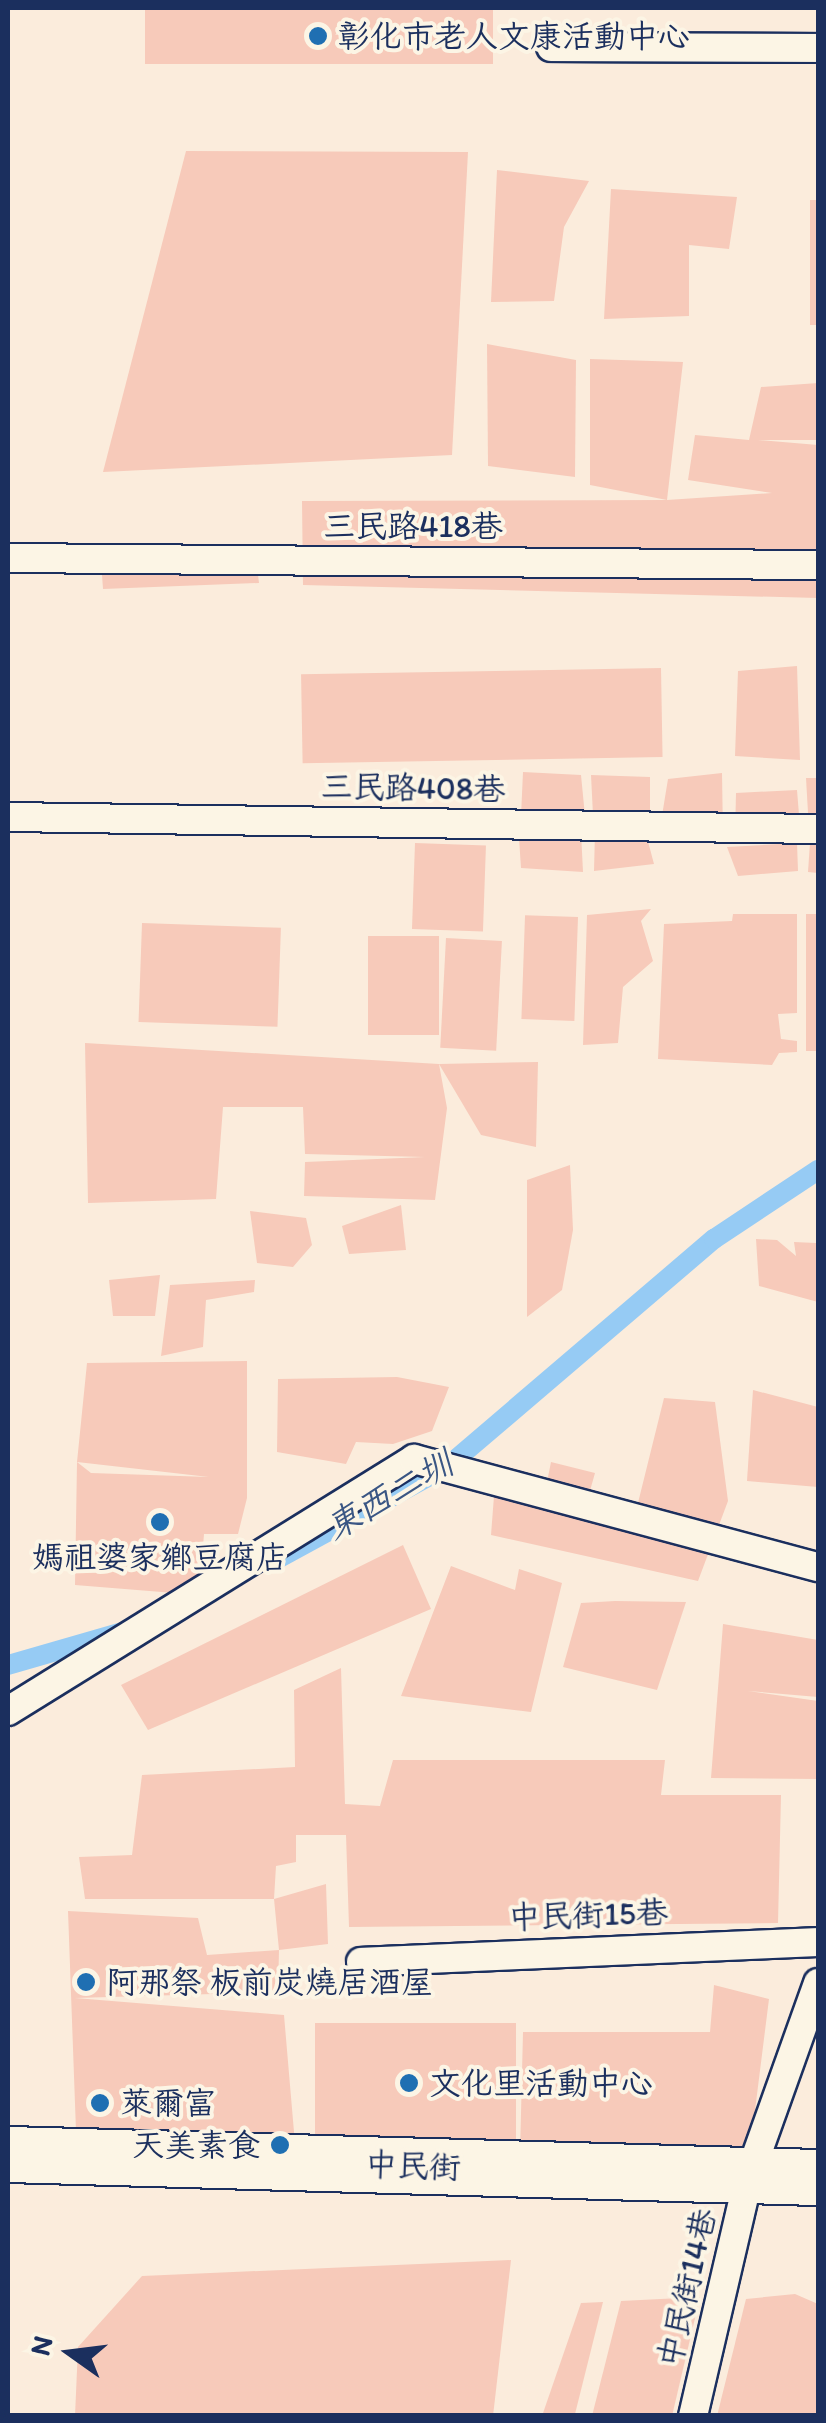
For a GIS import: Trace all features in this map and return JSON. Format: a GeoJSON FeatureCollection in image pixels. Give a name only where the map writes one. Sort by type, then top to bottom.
{"type":"FeatureCollection","features":[{"type":"Feature","properties":{"kind":"street","name":"中民街"},"geometry":{"type":"LineString","coordinates":[[8,2154],[818,2177]]}},
{"type":"Feature","properties":{"kind":"lane"},"geometry":{"type":"LineString","coordinates":[[550,47],[818,48]]}},
{"type":"Feature","properties":{"kind":"lane","name":"三民路418巷"},"geometry":{"type":"LineString","coordinates":[[8,558],[818,565]]}},
{"type":"Feature","properties":{"kind":"lane","name":"三民路408巷"},"geometry":{"type":"LineString","coordinates":[[8,817],[818,828]]}},
{"type":"Feature","properties":{"kind":"lane"},"geometry":{"type":"LineString","coordinates":[[8,1712],[414,1459],[818,1567]]}},
{"type":"Feature","properties":{"kind":"lane","name":"中民街15巷"},"geometry":{"type":"LineString","coordinates":[[361,1962],[818,1942]]}},
{"type":"Feature","properties":{"kind":"lane"},"geometry":{"type":"LineString","coordinates":[[749,2176],[818,1983]]}},
{"type":"Feature","properties":{"kind":"lane","name":"中民街14巷"},"geometry":{"type":"LineString","coordinates":[[693,2416],[749,2176]]}},
{"type":"Feature","properties":{"kind":"building","name":"彰化市老人文康活動中心"},"geometry":{"type":"Polygon","coordinates":[[[145,8],[493,8],[493,64],[145,64],[145,8]]]}},
{"type":"Feature","properties":{"kind":"building"},"geometry":{"type":"Polygon","coordinates":[[[186,151],[468,152],[452,455],[103,472],[186,151]]]}},
{"type":"Feature","properties":{"kind":"building"},"geometry":{"type":"Polygon","coordinates":[[[497,170],[589,181],[564,227],[554,301],[491,302],[497,170]]]}},
{"type":"Feature","properties":{"kind":"building"},"geometry":{"type":"Polygon","coordinates":[[[611,189],[737,197],[729,249],[689,245],[689,316],[604,319],[611,189]]]}},
{"type":"Feature","properties":{"kind":"building"},"geometry":{"type":"Polygon","coordinates":[[[810,200],[818,200],[818,325],[810,325],[810,200]]]}},
{"type":"Feature","properties":{"kind":"building"},"geometry":{"type":"Polygon","coordinates":[[[487,344],[576,360],[575,477],[488,466],[487,344]]]}},
{"type":"Feature","properties":{"kind":"building"},"geometry":{"type":"Polygon","coordinates":[[[590,359],[683,362],[667,500],[590,485],[590,359]]]}},
{"type":"Feature","properties":{"kind":"building"},"geometry":{"type":"Polygon","coordinates":[[[818,383],[818,440],[758,440],[818,445],[818,598],[303,585],[302,501],[667,500],[772,493],[688,480],[695,435],[749,440],[761,387],[818,383]]]}},
{"type":"Feature","properties":{"kind":"building"},"geometry":{"type":"Polygon","coordinates":[[[100,546],[255,552],[259,583],[103,589],[100,546]]]}},
{"type":"Feature","properties":{"kind":"building"},"geometry":{"type":"Polygon","coordinates":[[[797,666],[800,760],[735,756],[738,671],[797,666]]]}},
{"type":"Feature","properties":{"kind":"building"},"geometry":{"type":"Polygon","coordinates":[[[661,668],[663,757],[303,763],[301,674],[661,668]]]}},
{"type":"Feature","properties":{"kind":"building"},"geometry":{"type":"Polygon","coordinates":[[[523,772],[581,775],[585,816],[521,816],[523,772]]]}},
{"type":"Feature","properties":{"kind":"building"},"geometry":{"type":"Polygon","coordinates":[[[722,773],[723,836],[659,834],[668,779],[722,773]]]}},
{"type":"Feature","properties":{"kind":"building"},"geometry":{"type":"Polygon","coordinates":[[[591,775],[650,777],[650,821],[593,815],[591,775]]]}},
{"type":"Feature","properties":{"kind":"building"},"geometry":{"type":"Polygon","coordinates":[[[806,778],[818,778],[818,831],[809,830],[806,778]]]}},
{"type":"Feature","properties":{"kind":"building"},"geometry":{"type":"Polygon","coordinates":[[[797,790],[800,827],[735,836],[736,793],[797,790]]]}},
{"type":"Feature","properties":{"kind":"building"},"geometry":{"type":"Polygon","coordinates":[[[581,832],[583,872],[521,868],[519,838],[581,832]]]}},
{"type":"Feature","properties":{"kind":"building"},"geometry":{"type":"Polygon","coordinates":[[[595,832],[646,834],[654,864],[594,871],[595,832]]]}},
{"type":"Feature","properties":{"kind":"building"},"geometry":{"type":"Polygon","coordinates":[[[415,843],[486,845],[483,931],[412,929],[415,843]]]}},
{"type":"Feature","properties":{"kind":"building"},"geometry":{"type":"Polygon","coordinates":[[[797,843],[798,871],[738,876],[727,847],[797,843]]]}},
{"type":"Feature","properties":{"kind":"building"},"geometry":{"type":"Polygon","coordinates":[[[810,843],[818,843],[818,873],[808,872],[810,843]]]}},
{"type":"Feature","properties":{"kind":"building"},"geometry":{"type":"Polygon","coordinates":[[[651,909],[641,921],[653,961],[623,987],[618,1043],[583,1045],[587,915],[651,909]]]}},
{"type":"Feature","properties":{"kind":"building"},"geometry":{"type":"Polygon","coordinates":[[[733,914],[797,914],[797,1013],[778,1014],[781,1039],[797,1041],[797,1052],[779,1053],[772,1065],[658,1059],[664,924],[732,921],[733,914]]]}},
{"type":"Feature","properties":{"kind":"building"},"geometry":{"type":"Polygon","coordinates":[[[806,914],[818,914],[818,1051],[806,1051],[806,914]]]}},
{"type":"Feature","properties":{"kind":"building"},"geometry":{"type":"Polygon","coordinates":[[[525,915],[578,917],[574,1021],[521,1019],[525,915]]]}},
{"type":"Feature","properties":{"kind":"building"},"geometry":{"type":"Polygon","coordinates":[[[142,923],[281,928],[277,1027],[139,1022],[142,923]]]}},
{"type":"Feature","properties":{"kind":"building"},"geometry":{"type":"Polygon","coordinates":[[[368,936],[439,936],[439,1035],[368,1035],[368,936]]]}},
{"type":"Feature","properties":{"kind":"building"},"geometry":{"type":"Polygon","coordinates":[[[446,938],[502,941],[496,1051],[440,1048],[446,938]]]}},
{"type":"Feature","properties":{"kind":"building"},"geometry":{"type":"Polygon","coordinates":[[[85,1043],[439,1064],[447,1108],[435,1200],[304,1196],[305,1162],[425,1157],[305,1154],[303,1107],[223,1107],[216,1199],[88,1203],[85,1043]]]}},
{"type":"Feature","properties":{"kind":"building"},"geometry":{"type":"Polygon","coordinates":[[[538,1062],[536,1147],[481,1135],[439,1064],[538,1062]]]}},
{"type":"Feature","properties":{"kind":"building"},"geometry":{"type":"Polygon","coordinates":[[[570,1165],[573,1230],[562,1290],[527,1317],[527,1180],[570,1165]]]}},
{"type":"Feature","properties":{"kind":"building"},"geometry":{"type":"Polygon","coordinates":[[[401,1205],[406,1250],[349,1254],[342,1226],[401,1205]]]}},
{"type":"Feature","properties":{"kind":"building"},"geometry":{"type":"Polygon","coordinates":[[[250,1211],[306,1218],[312,1245],[293,1267],[257,1263],[250,1211]]]}},
{"type":"Feature","properties":{"kind":"building"},"geometry":{"type":"Polygon","coordinates":[[[756,1239],[777,1240],[796,1256],[794,1242],[816,1243],[818,1302],[759,1286],[756,1239]]]}},
{"type":"Feature","properties":{"kind":"building"},"geometry":{"type":"Polygon","coordinates":[[[160,1275],[155,1316],[113,1316],[109,1280],[160,1275]]]}},
{"type":"Feature","properties":{"kind":"building"},"geometry":{"type":"Polygon","coordinates":[[[255,1280],[254,1292],[206,1300],[203,1347],[161,1356],[170,1285],[255,1280]]]}},
{"type":"Feature","properties":{"kind":"building"},"geometry":{"type":"Polygon","coordinates":[[[247,1361],[247,1498],[238,1534],[204,1534],[199,1595],[75,1585],[77,1462],[87,1363],[247,1361]],[[77,1462],[91,1473],[209,1477],[77,1462]]]}},
{"type":"Feature","properties":{"kind":"building"},"geometry":{"type":"Polygon","coordinates":[[[397,1377],[449,1387],[432,1431],[393,1444],[356,1442],[346,1464],[277,1452],[278,1379],[397,1377]]]}},
{"type":"Feature","properties":{"kind":"building"},"geometry":{"type":"Polygon","coordinates":[[[753,1390],[818,1407],[818,1487],[747,1481],[753,1390]]]}},
{"type":"Feature","properties":{"kind":"building"},"geometry":{"type":"Polygon","coordinates":[[[664,1398],[715,1402],[728,1501],[698,1581],[491,1535],[495,1483],[544,1497],[551,1462],[595,1473],[584,1512],[633,1523],[664,1398]]]}},
{"type":"Feature","properties":{"kind":"building"},"geometry":{"type":"Polygon","coordinates":[[[403,1545],[431,1609],[148,1730],[121,1685],[403,1545]]]}},
{"type":"Feature","properties":{"kind":"building"},"geometry":{"type":"Polygon","coordinates":[[[451,1566],[515,1590],[519,1569],[562,1583],[531,1712],[401,1696],[451,1566]]]}},
{"type":"Feature","properties":{"kind":"building"},"geometry":{"type":"Polygon","coordinates":[[[686,1602],[657,1690],[563,1667],[581,1603],[686,1602]]]}},
{"type":"Feature","properties":{"kind":"building"},"geometry":{"type":"Polygon","coordinates":[[[723,1624],[818,1640],[818,1697],[748,1691],[818,1701],[818,1779],[711,1778],[723,1624]]]}},
{"type":"Feature","properties":{"kind":"building"},"geometry":{"type":"Polygon","coordinates":[[[341,1668],[345,1804],[380,1806],[393,1760],[665,1760],[661,1795],[781,1795],[778,1923],[349,1927],[346,1835],[296,1835],[296,1862],[276,1866],[274,1899],[85,1899],[79,1857],[132,1855],[142,1775],[295,1767],[294,1690],[341,1668]]]}},
{"type":"Feature","properties":{"kind":"building"},"geometry":{"type":"Polygon","coordinates":[[[326,1884],[328,1944],[279,1950],[274,1899],[326,1884]]]}},
{"type":"Feature","properties":{"kind":"building"},"geometry":{"type":"Polygon","coordinates":[[[68,1911],[198,1918],[207,1955],[279,1950],[278,1992],[75,1998],[284,2015],[297,2167],[76,2131],[68,1911]]]}},
{"type":"Feature","properties":{"kind":"building"},"geometry":{"type":"Polygon","coordinates":[[[714,1985],[769,1999],[749,2158],[520,2154],[523,2032],[710,2032],[714,1985]]]}},
{"type":"Feature","properties":{"kind":"building","name":"文化里活動中心"},"geometry":{"type":"Polygon","coordinates":[[[315,2023],[516,2023],[516,2142],[315,2142],[315,2023]]]}},
{"type":"Feature","properties":{"kind":"building"},"geometry":{"type":"Polygon","coordinates":[[[511,2260],[493,2416],[75,2416],[78,2347],[142,2276],[511,2260]]]}},
{"type":"Feature","properties":{"kind":"building"},"geometry":{"type":"Polygon","coordinates":[[[795,2294],[818,2304],[818,2416],[717,2416],[746,2299],[795,2294]]]}},
{"type":"Feature","properties":{"kind":"building"},"geometry":{"type":"Polygon","coordinates":[[[700,2297],[672,2416],[592,2416],[621,2301],[700,2297]]]}},
{"type":"Feature","properties":{"kind":"building"},"geometry":{"type":"Polygon","coordinates":[[[603,2302],[575,2414],[542,2416],[581,2303],[603,2302]]]}},
{"type":"Feature","properties":{"kind":"waterway","name":"東西二圳"},"geometry":{"type":"LineString","coordinates":[[270,1563],[448,1466],[714,1239],[818,1170]]}},
{"type":"Feature","properties":{"kind":"waterway","name":"東西二圳"},"geometry":{"type":"LineString","coordinates":[[8,1665],[122,1632]]}},
{"type":"Feature","properties":{"kind":"place","name":"彰化市老人文康活動中心"},"geometry":{"type":"Point","coordinates":[318,36]}},
{"type":"Feature","properties":{"kind":"place","name":"媽祖婆家鄉豆腐店"},"geometry":{"type":"Point","coordinates":[160,1522]}},
{"type":"Feature","properties":{"kind":"place","name":"阿那祭 板前炭燒居酒屋"},"geometry":{"type":"Point","coordinates":[86,1982]}},
{"type":"Feature","properties":{"kind":"place","name":"文化里活動中心"},"geometry":{"type":"Point","coordinates":[409,2083]}},
{"type":"Feature","properties":{"kind":"place","name":"萊爾富"},"geometry":{"type":"Point","coordinates":[100,2103]}},
{"type":"Feature","properties":{"kind":"place","name":"天美素食"},"geometry":{"type":"Point","coordinates":[280,2145]}}]}
